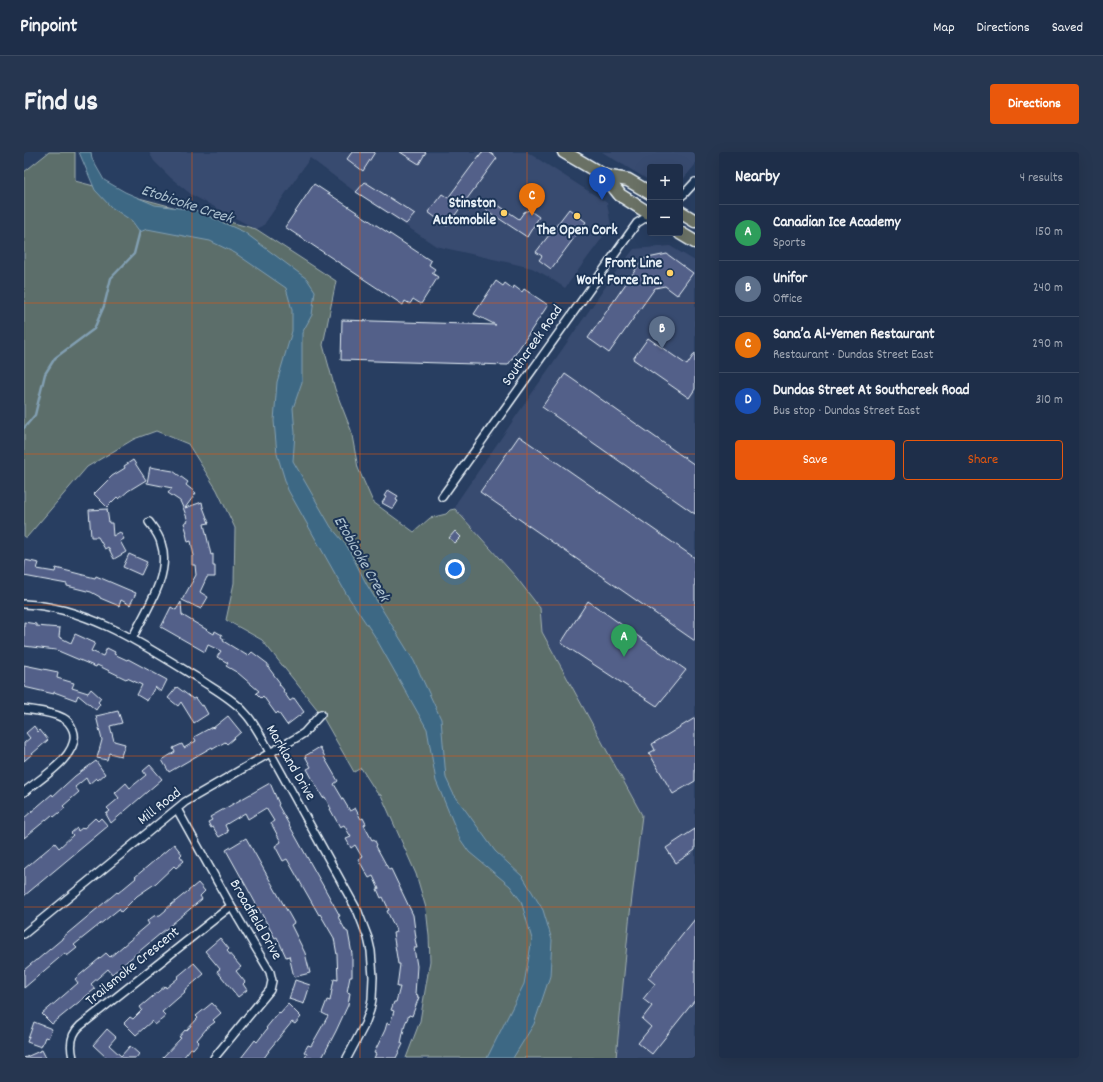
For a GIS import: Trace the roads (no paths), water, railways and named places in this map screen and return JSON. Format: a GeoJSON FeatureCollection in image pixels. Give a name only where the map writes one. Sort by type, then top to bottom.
{"type":"FeatureCollection","features":[{"type":"Feature","properties":{"kind":"main road"},"geometry":{"type":"LineString","coordinates":[[564,152],[605,176],[628,180],[647,192]]}},
{"type":"Feature","properties":{"kind":"main road"},"geometry":{"type":"LineString","coordinates":[[605,176],[620,195],[647,213]]}},
{"type":"Feature","properties":{"kind":"main road"},"geometry":{"type":"LineString","coordinates":[[683,214],[695,222]]}},
{"type":"Feature","properties":{"kind":"main road"},"geometry":{"type":"LineString","coordinates":[[683,235],[695,242]]}},
{"type":"Feature","properties":{"kind":"street"},"geometry":{"type":"LineString","coordinates":[[683,195],[695,182]]}},
{"type":"Feature","properties":{"kind":"street","name":"Southcreek Road"},"geometry":{"type":"LineString","coordinates":[[442,497],[637,223],[647,217]]}},
{"type":"Feature","properties":{"kind":"street"},"geometry":{"type":"LineString","coordinates":[[132,638],[156,592],[164,570],[162,544],[149,522]]}},
{"type":"Feature","properties":{"kind":"street","name":"Markland Drive"},"geometry":{"type":"LineString","coordinates":[[24,604],[58,608],[73,612],[132,638],[230,699],[245,713],[271,753],[358,912],[368,938],[373,978],[370,1010],[365,1024],[348,1058]]}},
{"type":"Feature","properties":{"kind":"street"},"geometry":{"type":"LineString","coordinates":[[24,709],[54,714],[63,718],[69,722],[74,732],[75,743],[64,759],[24,792]]}},
{"type":"Feature","properties":{"kind":"street","name":"Mill Road"},"geometry":{"type":"LineString","coordinates":[[24,934],[177,809],[196,795],[304,733],[321,714]]}},
{"type":"Feature","properties":{"kind":"street","name":"Broadfield Drive"},"geometry":{"type":"LineString","coordinates":[[177,809],[270,972],[272,981],[270,990],[214,1058]]}},
{"type":"Feature","properties":{"kind":"street","name":"Trailsmoke Crescent"},"geometry":{"type":"LineString","coordinates":[[73,1058],[71,1052],[73,1035],[80,1026],[231,906]]}},
{"type":"Feature","properties":{"kind":"waterway"},"geometry":{"type":"LineString","coordinates":[[24,428],[35,415],[45,374],[55,358],[94,329],[104,306],[111,278],[134,254],[140,231]]}},
{"type":"Feature","properties":{"kind":"place","name":"Dundas Street At Southcreek Road"},"geometry":{"type":"Point","coordinates":[602,200]}},
{"type":"Feature","properties":{"kind":"place","name":"Stinston Automobile"},"geometry":{"type":"Point","coordinates":[504,213]}},
{"type":"Feature","properties":{"kind":"place","name":"Sana’a Al-Yemen Restaurant"},"geometry":{"type":"Point","coordinates":[532,216]}},
{"type":"Feature","properties":{"kind":"place","name":"The Open Cork"},"geometry":{"type":"Point","coordinates":[577,216]}},
{"type":"Feature","properties":{"kind":"place","name":"Front Line Work Force Inc."},"geometry":{"type":"Point","coordinates":[670,273]}},
{"type":"Feature","properties":{"kind":"place","name":"Unifor"},"geometry":{"type":"Point","coordinates":[662,349]}},
{"type":"Feature","properties":{"kind":"place","name":"Canadian Ice Academy"},"geometry":{"type":"Point","coordinates":[624,657]}},
{"type":"Feature","properties":{"kind":"water label","name":"Etobicoke Creek"},"geometry":{"type":"Point","coordinates":[187,205]}},
{"type":"Feature","properties":{"kind":"water label","name":"Etobicoke Creek"},"geometry":{"type":"Point","coordinates":[361,559]}}]}
